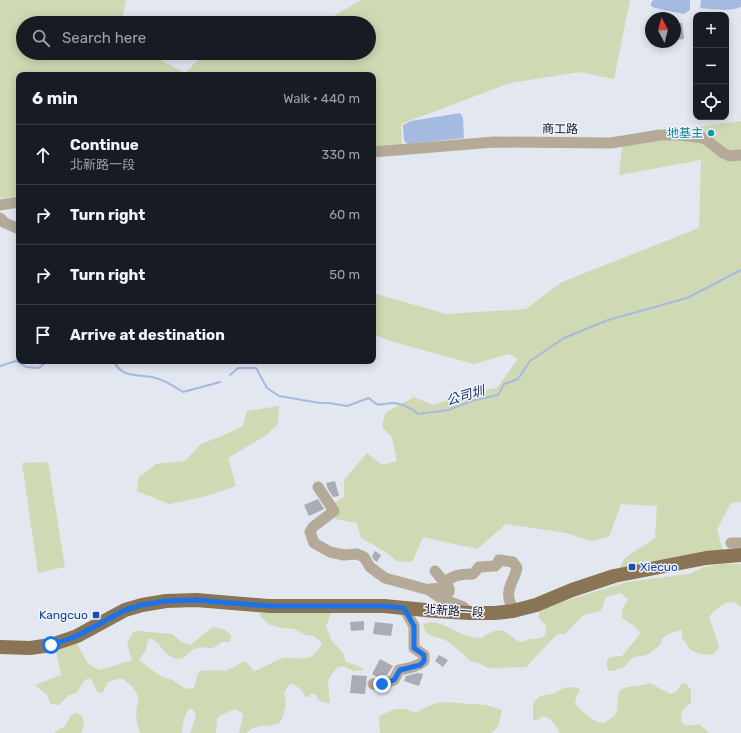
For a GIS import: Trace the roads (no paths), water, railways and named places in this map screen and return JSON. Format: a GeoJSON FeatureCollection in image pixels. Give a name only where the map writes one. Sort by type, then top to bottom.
{"type":"FeatureCollection","features":[{"type":"Feature","properties":{"kind":"main road","name":"北新路一段"},"geometry":{"type":"LineString","coordinates":[[0,647],[30,648],[51,645],[77,636],[125,610],[142,605],[166,601],[196,600],[269,606],[384,606],[469,613],[495,613],[536,605],[572,590],[614,576],[706,558],[741,555]]}},
{"type":"Feature","properties":{"kind":"street","name":"商工路"},"geometry":{"type":"LineString","coordinates":[[376,152],[494,142],[611,144],[660,135],[679,135],[704,138],[723,153],[730,156],[741,155]]}},
{"type":"Feature","properties":{"kind":"street"},"geometry":{"type":"LineString","coordinates":[[0,205],[16,202]]}},
{"type":"Feature","properties":{"kind":"street"},"geometry":{"type":"LineString","coordinates":[[0,218],[5,223],[16,228]]}},
{"type":"Feature","properties":{"kind":"street"},"geometry":{"type":"LineString","coordinates":[[318,487],[334,511],[313,527],[310,532],[314,543],[330,552],[344,555],[357,554],[364,557],[370,567],[385,578],[428,590],[442,599],[464,607],[469,613]]}},
{"type":"Feature","properties":{"kind":"street"},"geometry":{"type":"LineString","coordinates":[[444,582],[453,576],[473,574],[479,567],[495,566],[499,560],[513,562],[517,568],[516,577],[508,590],[513,610]]}},
{"type":"Feature","properties":{"kind":"street"},"geometry":{"type":"LineString","coordinates":[[428,590],[441,588],[449,592],[449,588],[435,571]]}},
{"type":"Feature","properties":{"kind":"street"},"geometry":{"type":"LineString","coordinates":[[373,684],[382,684],[394,680],[400,670],[420,665],[424,661],[424,655],[414,648],[414,626],[404,608]]}},
{"type":"Feature","properties":{"kind":"water"},"geometry":{"type":"Polygon","coordinates":[[[653,0],[690,0],[690,10],[684,14],[681,12],[655,8],[651,6],[653,0]]]}},
{"type":"Feature","properties":{"kind":"water"},"geometry":{"type":"Polygon","coordinates":[[[701,0],[741,0],[741,7],[726,10],[700,8],[701,0]]]}},
{"type":"Feature","properties":{"kind":"water"},"geometry":{"type":"Polygon","coordinates":[[[460,113],[463,118],[464,138],[408,144],[404,141],[403,125],[411,121],[460,113]]]}},
{"type":"Feature","properties":{"kind":"waterway","name":"公司圳"},"geometry":{"type":"LineString","coordinates":[[230,375],[238,368],[256,368],[267,388],[279,396],[320,403],[347,406],[369,398],[377,404],[395,403],[402,405],[418,414],[449,410],[471,401],[498,395],[504,384],[518,379],[530,361],[564,338],[608,320],[687,298],[741,270]]}},
{"type":"Feature","properties":{"kind":"waterway","name":"公司圳"},"geometry":{"type":"LineString","coordinates":[[0,366],[16,361]]}},
{"type":"Feature","properties":{"kind":"waterway","name":"公司圳"},"geometry":{"type":"LineString","coordinates":[[21,364],[26,367],[39,368],[44,364]]}},
{"type":"Feature","properties":{"kind":"waterway","name":"公司圳"},"geometry":{"type":"LineString","coordinates":[[116,364],[125,373],[160,379],[183,392],[220,382]]}},
{"type":"Feature","properties":{"kind":"place","name":"地基主"},"geometry":{"type":"Point","coordinates":[711,133]}},
{"type":"Feature","properties":{"kind":"place","name":"Xiecuo"},"geometry":{"type":"Point","coordinates":[632,567]}},
{"type":"Feature","properties":{"kind":"place","name":"Kangcuo"},"geometry":{"type":"Point","coordinates":[96,615]}}]}
